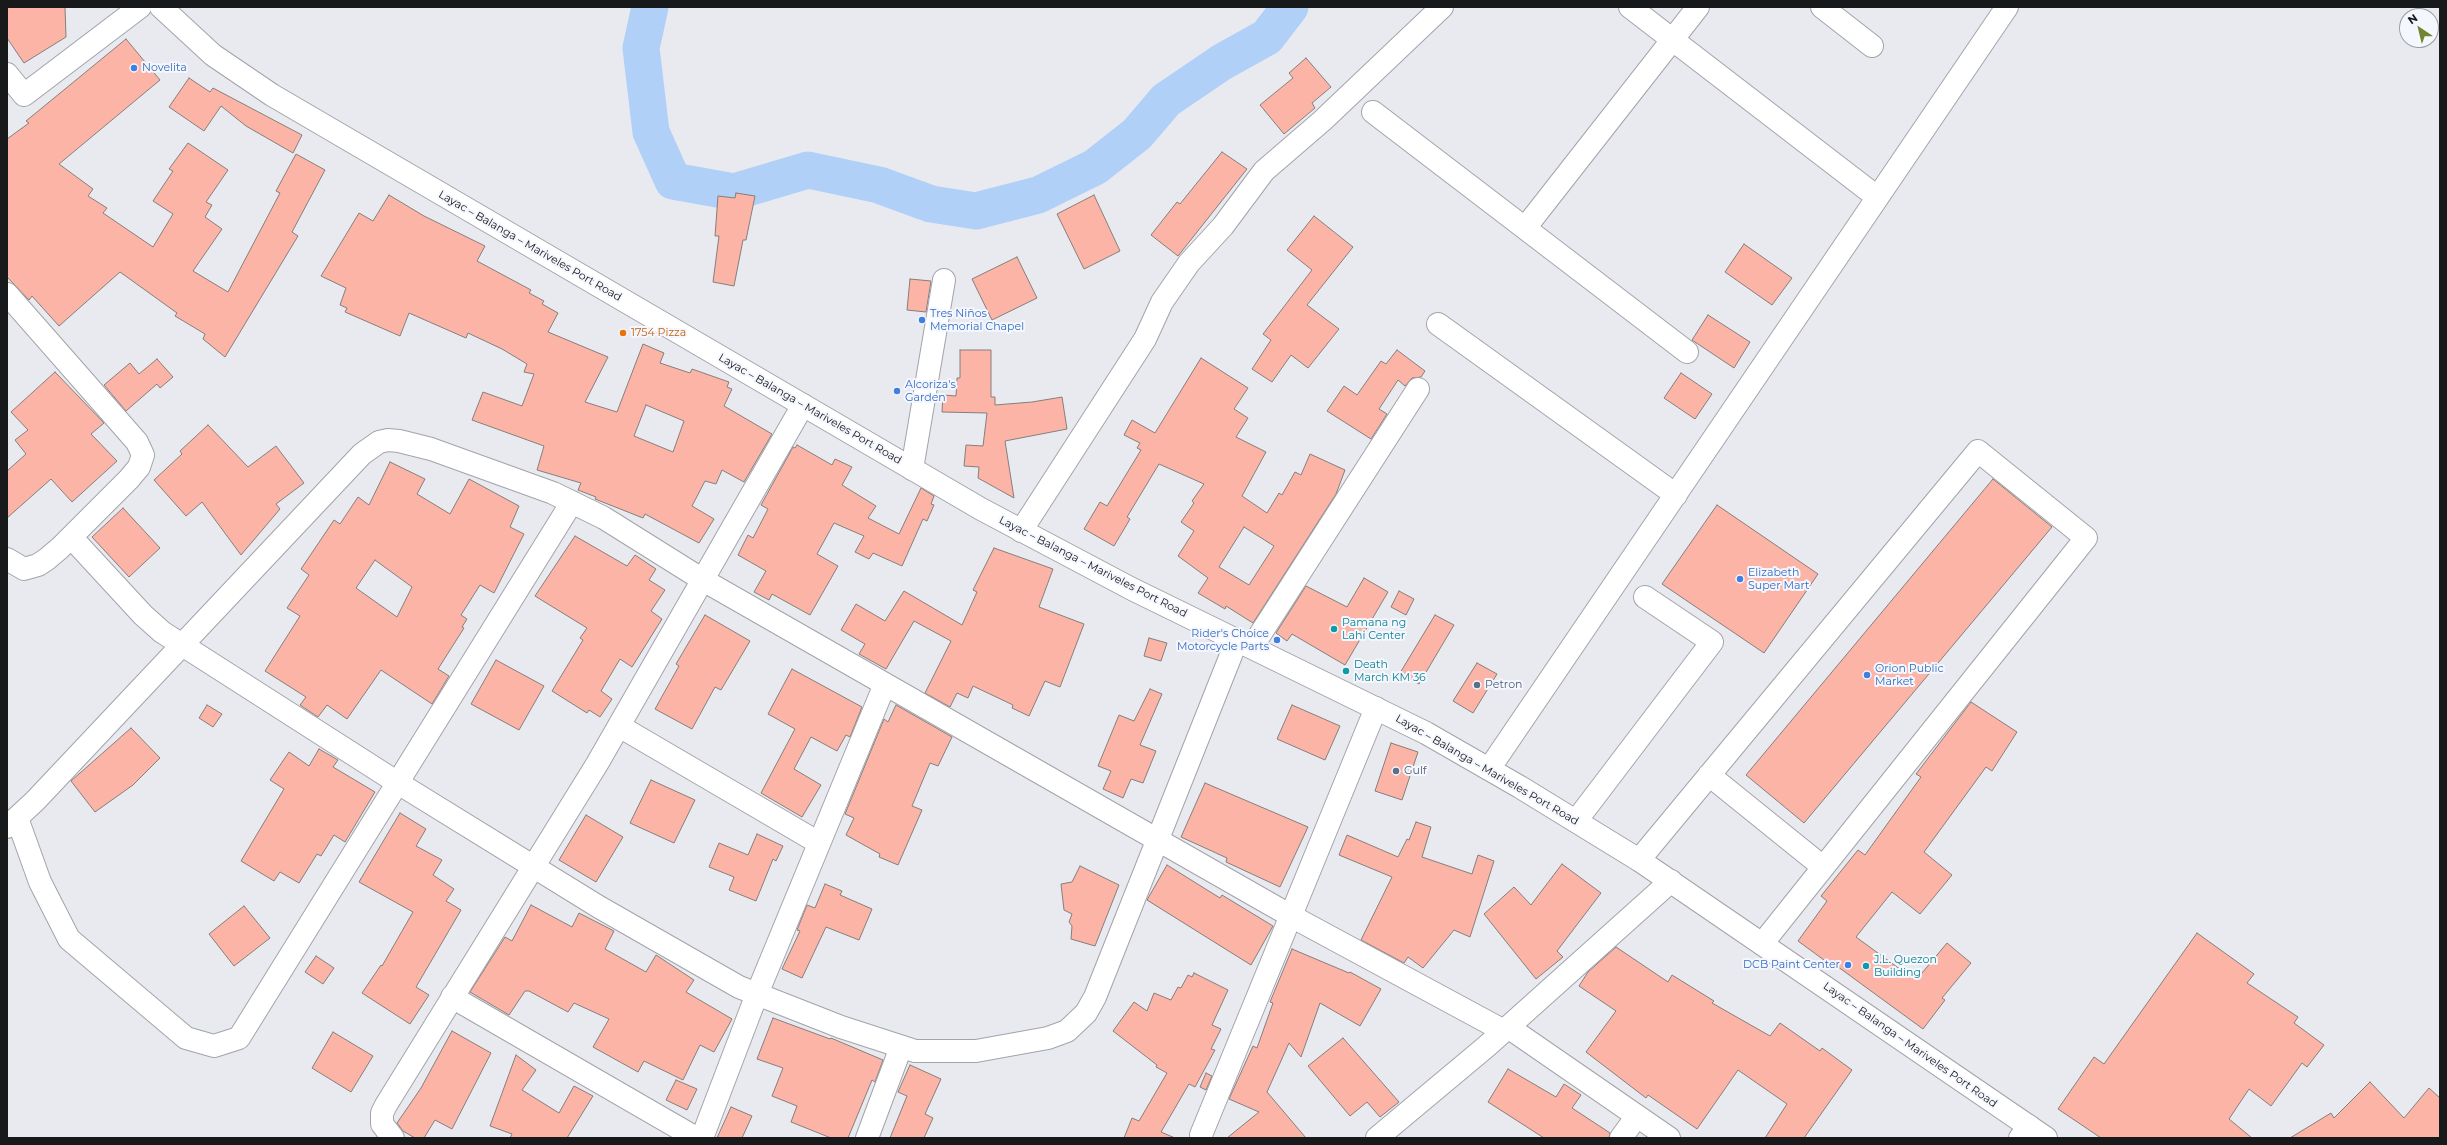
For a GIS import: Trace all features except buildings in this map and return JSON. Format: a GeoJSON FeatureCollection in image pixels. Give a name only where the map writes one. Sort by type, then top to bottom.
{"type":"FeatureCollection","features":[{"type":"Feature","properties":{"kind":"street"},"geometry":{"type":"LineString","coordinates":[[7,74],[24,95],[140,7]]}},
{"type":"Feature","properties":{"kind":"street","name":"Layac – Balanga – Mariveles Port Road"},"geometry":{"type":"LineString","coordinates":[[162,7],[213,55],[272,95],[912,469],[1021,531],[1426,733],[1576,821],[1671,881],[2032,1134]]}},
{"type":"Feature","properties":{"kind":"street"},"geometry":{"type":"LineString","coordinates":[[1021,531],[1145,339],[1162,302],[1189,263],[1223,226],[1264,172],[1322,121],[1442,7]]}},
{"type":"Feature","properties":{"kind":"street"},"geometry":{"type":"LineString","coordinates":[[1630,7],[1878,197]]}},
{"type":"Feature","properties":{"kind":"street"},"geometry":{"type":"LineString","coordinates":[[1525,228],[1698,7]]}},
{"type":"Feature","properties":{"kind":"street"},"geometry":{"type":"LineString","coordinates":[[1822,7],[1872,46]]}},
{"type":"Feature","properties":{"kind":"street"},"geometry":{"type":"LineString","coordinates":[[1489,769],[2007,7]]}},
{"type":"Feature","properties":{"kind":"street"},"geometry":{"type":"LineString","coordinates":[[1373,112],[1687,352]]}},
{"type":"Feature","properties":{"kind":"street"},"geometry":{"type":"LineString","coordinates":[[912,469],[944,280]]}},
{"type":"Feature","properties":{"kind":"street"},"geometry":{"type":"LineString","coordinates":[[7,294],[133,438],[143,455],[139,467],[71,537],[47,559],[30,569],[18,567],[7,560]]}},
{"type":"Feature","properties":{"kind":"street"},"geometry":{"type":"LineString","coordinates":[[1438,324],[1676,495]]}},
{"type":"Feature","properties":{"kind":"street"},"geometry":{"type":"LineString","coordinates":[[71,537],[143,615],[162,632],[398,784],[599,907],[739,986],[757,994],[915,1051],[976,1051],[1048,1038],[1073,1027],[1086,1013],[1095,997],[1156,839],[1245,644],[1418,389]]}},
{"type":"Feature","properties":{"kind":"street"},"geometry":{"type":"LineString","coordinates":[[393,1138],[382,1124],[382,1113],[619,726],[803,405]]}},
{"type":"Feature","properties":{"kind":"street"},"geometry":{"type":"LineString","coordinates":[[572,502],[239,1038],[214,1046],[186,1038],[69,939],[12,823],[362,454],[379,442],[388,440],[414,444],[546,490],[572,502],[604,518],[702,580],[1291,916],[1506,1029],[1670,1138]]}},
{"type":"Feature","properties":{"kind":"street"},"geometry":{"type":"LineString","coordinates":[[1639,860],[1978,451],[2086,538],[1762,944]]}},
{"type":"Feature","properties":{"kind":"street"},"geometry":{"type":"LineString","coordinates":[[1576,821],[1712,642],[1645,597]]}},
{"type":"Feature","properties":{"kind":"street"},"geometry":{"type":"LineString","coordinates":[[702,1138],[757,994],[885,684]]}},
{"type":"Feature","properties":{"kind":"street"},"geometry":{"type":"LineString","coordinates":[[1202,1135],[1376,708]]}},
{"type":"Feature","properties":{"kind":"street"},"geometry":{"type":"LineString","coordinates":[[619,726],[819,843]]}},
{"type":"Feature","properties":{"kind":"street"},"geometry":{"type":"LineString","coordinates":[[1709,775],[1823,868]]}},
{"type":"Feature","properties":{"kind":"street"},"geometry":{"type":"LineString","coordinates":[[1377,1138],[1506,1029],[1671,881]]}},
{"type":"Feature","properties":{"kind":"street"},"geometry":{"type":"LineString","coordinates":[[452,997],[696,1138]]}},
{"type":"Feature","properties":{"kind":"street"},"geometry":{"type":"LineString","coordinates":[[868,1138],[901,1047]]}},
{"type":"Feature","properties":{"kind":"street"},"geometry":{"type":"LineString","coordinates":[[1621,1138],[1638,1116]]}},
{"type":"Feature","properties":{"kind":"waterway"},"geometry":{"type":"LineString","coordinates":[[650,7],[641,48],[651,132],[673,181],[734,192],[808,170],[879,185],[931,204],[976,211],[1038,195],[1095,167],[1137,134],[1166,100],[1222,62],[1267,37],[1290,7]]}},
{"type":"Feature","properties":{"kind":"place","name":"Novelita"},"geometry":{"type":"Point","coordinates":[134,68]}},
{"type":"Feature","properties":{"kind":"place","name":"Tres Niños Memorial Chapel"},"geometry":{"type":"Point","coordinates":[922,320]}},
{"type":"Feature","properties":{"kind":"place","name":"1754 Pizza"},"geometry":{"type":"Point","coordinates":[623,333]}},
{"type":"Feature","properties":{"kind":"place","name":"Alcoriza's Garden"},"geometry":{"type":"Point","coordinates":[897,391]}},
{"type":"Feature","properties":{"kind":"place","name":"Elizabeth Super Mart"},"geometry":{"type":"Point","coordinates":[1740,579]}},
{"type":"Feature","properties":{"kind":"place","name":"Pamana ng Lahi Center"},"geometry":{"type":"Point","coordinates":[1334,629]}},
{"type":"Feature","properties":{"kind":"place","name":"Rider's Choice Motorcycle Parts"},"geometry":{"type":"Point","coordinates":[1277,640]}},
{"type":"Feature","properties":{"kind":"place","name":"Death March KM 36"},"geometry":{"type":"Point","coordinates":[1346,671]}},
{"type":"Feature","properties":{"kind":"place","name":"Orion Public Market"},"geometry":{"type":"Point","coordinates":[1867,675]}},
{"type":"Feature","properties":{"kind":"place","name":"Petron"},"geometry":{"type":"Point","coordinates":[1477,685]}},
{"type":"Feature","properties":{"kind":"place","name":"Gulf"},"geometry":{"type":"Point","coordinates":[1396,771]}},
{"type":"Feature","properties":{"kind":"place","name":"DCB Paint Center"},"geometry":{"type":"Point","coordinates":[1848,965]}},
{"type":"Feature","properties":{"kind":"place","name":"J.L. Quezon Building"},"geometry":{"type":"Point","coordinates":[1866,966]}}]}
